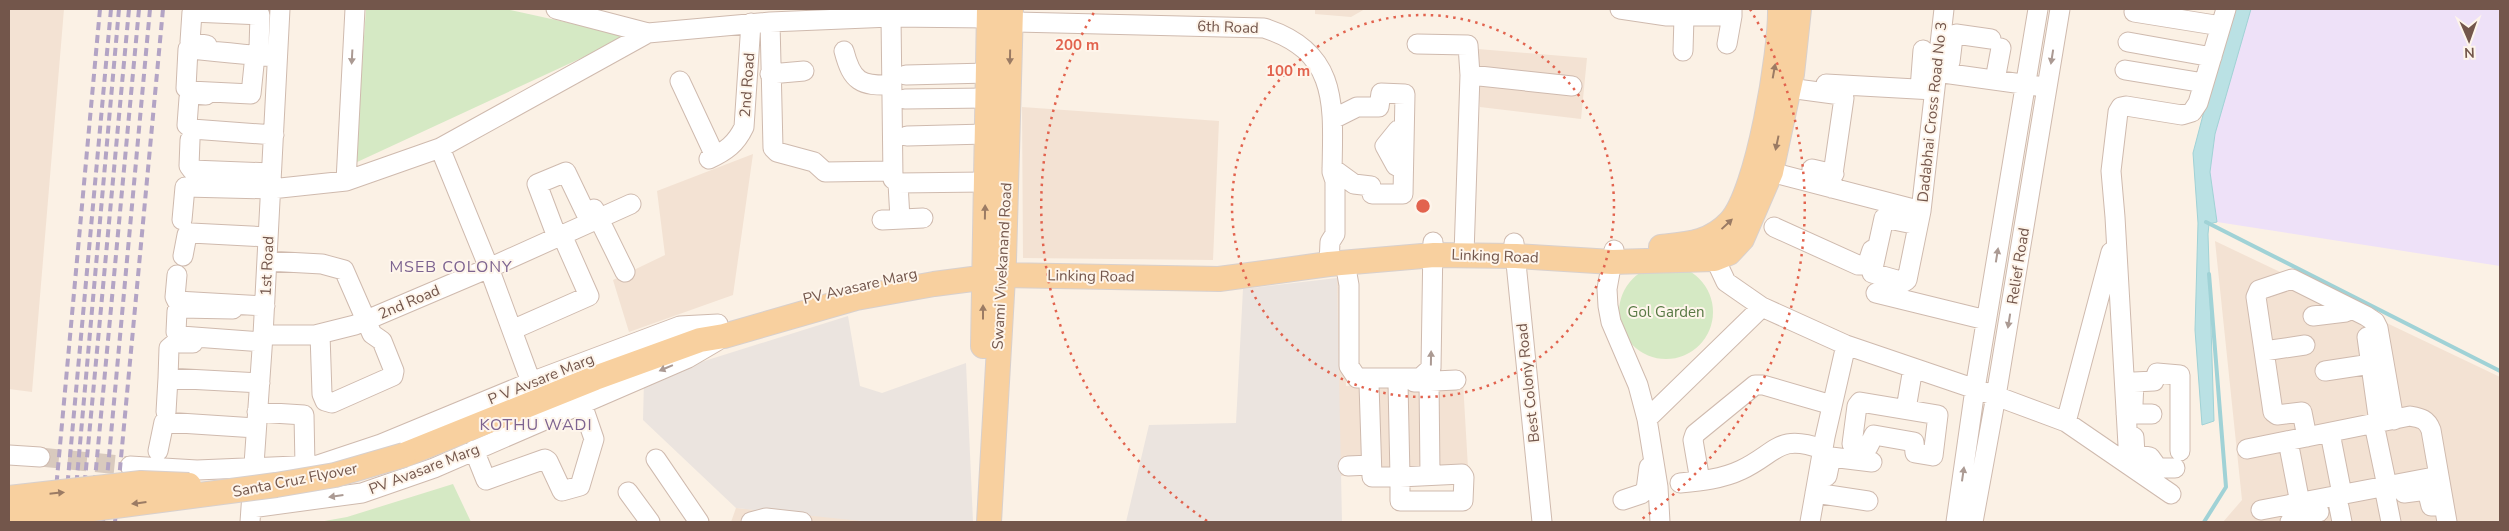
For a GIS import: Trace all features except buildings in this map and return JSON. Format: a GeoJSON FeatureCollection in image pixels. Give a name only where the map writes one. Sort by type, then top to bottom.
{"type":"FeatureCollection","features":[{"type":"Feature","properties":{"kind":"main road"},"geometry":{"type":"LineString","coordinates":[[1780,9],[1781,31],[1775,70],[1755,167],[1742,203],[1710,249],[1728,253],[1742,239],[1771,172],[1789,85],[1799,9]]}},
{"type":"Feature","properties":{"kind":"main road","name":"Swami Vivekanand Road"},"geometry":{"type":"LineString","coordinates":[[993,268],[985,182],[986,138],[988,73],[1000,14]]}},
{"type":"Feature","properties":{"kind":"main road","name":"Swami Vivekanand Road"},"geometry":{"type":"LineString","coordinates":[[988,522],[988,402],[1000,14]]}},
{"type":"Feature","properties":{"kind":"main road","name":"Linking Road"},"geometry":{"type":"LineString","coordinates":[[993,268],[1220,273],[1336,254],[1434,248],[1463,247],[1613,256],[1710,249]]}},
{"type":"Feature","properties":{"kind":"main road","name":"P V Avsare Marg"},"geometry":{"type":"LineString","coordinates":[[717,333],[826,300],[856,298],[993,268]]}},
{"type":"Feature","properties":{"kind":"main road","name":"Santa Cruz Flyover"},"geometry":{"type":"LineString","coordinates":[[9,520],[276,485],[335,475],[717,333]]}},
{"type":"Feature","properties":{"kind":"main road","name":"Swami Vivekanand Road"},"geometry":{"type":"LineString","coordinates":[[975,522],[988,402]]}},
{"type":"Feature","properties":{"kind":"main road"},"geometry":{"type":"LineString","coordinates":[[9,498],[135,475],[210,486],[321,470],[402,450]]}},
{"type":"Feature","properties":{"kind":"street","name":"1st Road"},"geometry":{"type":"LineString","coordinates":[[251,515],[265,306],[280,9]]}},
{"type":"Feature","properties":{"kind":"street"},"geometry":{"type":"LineString","coordinates":[[346,181],[355,9]]}},
{"type":"Feature","properties":{"kind":"street"},"geometry":{"type":"LineString","coordinates":[[556,9],[648,33]]}},
{"type":"Feature","properties":{"kind":"street"},"geometry":{"type":"LineString","coordinates":[[1620,9],[1673,14],[1732,12],[1728,44]]}},
{"type":"Feature","properties":{"kind":"street","name":"Dadabhai Cross Road No 3"},"geometry":{"type":"LineString","coordinates":[[1771,172],[1829,184],[1892,210],[1920,218],[1932,81],[1944,9]]}},
{"type":"Feature","properties":{"kind":"street","name":"Relief Road"},"geometry":{"type":"LineString","coordinates":[[1965,517],[1975,389],[2038,9]]}},
{"type":"Feature","properties":{"kind":"street","name":"Relief Road"},"geometry":{"type":"LineString","coordinates":[[1965,517],[1996,396],[2060,9]]}},
{"type":"Feature","properties":{"kind":"street"},"geometry":{"type":"LineString","coordinates":[[2129,463],[2137,414],[2134,382],[2154,381],[2157,373],[2180,375],[2177,460],[2158,468],[2150,457],[2135,454],[2137,414],[2116,237],[2111,159],[2119,110],[2126,106],[2182,115],[2192,112],[2198,103],[2224,18],[2134,12]]}},
{"type":"Feature","properties":{"kind":"street","name":"6th Road"},"geometry":{"type":"LineString","coordinates":[[648,33],[761,22],[1000,14],[1264,28],[1291,39],[1312,58],[1330,89],[1336,167],[1336,254],[1342,284],[1344,380],[1350,384],[1456,380]]}},
{"type":"Feature","properties":{"kind":"street"},"geometry":{"type":"LineString","coordinates":[[1673,14],[1683,51]]}},
{"type":"Feature","properties":{"kind":"street"},"geometry":{"type":"LineString","coordinates":[[891,17],[898,80],[895,177],[891,219],[923,218]]}},
{"type":"Feature","properties":{"kind":"street"},"geometry":{"type":"LineString","coordinates":[[761,22],[770,74],[771,143],[777,152],[814,162],[826,172],[985,182]]}},
{"type":"Feature","properties":{"kind":"street","name":"2nd Road"},"geometry":{"type":"LineString","coordinates":[[680,81],[712,158],[738,141],[744,127],[761,22]]}},
{"type":"Feature","properties":{"kind":"street"},"geometry":{"type":"LineString","coordinates":[[182,220],[183,190],[185,187],[271,181],[346,181],[440,148],[648,33]]}},
{"type":"Feature","properties":{"kind":"street"},"geometry":{"type":"LineString","coordinates":[[1932,81],[1954,36],[1996,43],[1995,80]]}},
{"type":"Feature","properties":{"kind":"street"},"geometry":{"type":"LineString","coordinates":[[2128,42],[2212,57]]}},
{"type":"Feature","properties":{"kind":"street"},"geometry":{"type":"LineString","coordinates":[[1417,44],[1468,45],[1470,75],[1463,247]]}},
{"type":"Feature","properties":{"kind":"street"},"geometry":{"type":"LineString","coordinates":[[1923,50],[1932,81]]}},
{"type":"Feature","properties":{"kind":"street"},"geometry":{"type":"LineString","coordinates":[[257,52],[278,53]]}},
{"type":"Feature","properties":{"kind":"street"},"geometry":{"type":"LineString","coordinates":[[844,52],[849,70],[861,82],[869,86],[898,80],[988,73]]}},
{"type":"Feature","properties":{"kind":"street"},"geometry":{"type":"LineString","coordinates":[[2124,70],[2204,83]]}},
{"type":"Feature","properties":{"kind":"street"},"geometry":{"type":"LineString","coordinates":[[770,74],[804,71]]}},
{"type":"Feature","properties":{"kind":"street"},"geometry":{"type":"LineString","coordinates":[[1470,75],[1572,86]]}},
{"type":"Feature","properties":{"kind":"street"},"geometry":{"type":"LineString","coordinates":[[1789,85],[1995,80],[2047,87]]}},
{"type":"Feature","properties":{"kind":"street"},"geometry":{"type":"LineString","coordinates":[[1789,85],[1841,95],[1844,98],[1829,184]]}},
{"type":"Feature","properties":{"kind":"street"},"geometry":{"type":"LineString","coordinates":[[1371,186],[1373,194],[1403,194],[1400,166],[1404,93],[1381,93],[1379,107]]}},
{"type":"Feature","properties":{"kind":"street"},"geometry":{"type":"LineString","coordinates":[[274,135],[192,129],[188,125],[188,98],[193,94],[276,101]]}},
{"type":"Feature","properties":{"kind":"street"},"geometry":{"type":"LineString","coordinates":[[905,104],[987,103]]}},
{"type":"Feature","properties":{"kind":"street"},"geometry":{"type":"LineString","coordinates":[[1332,127],[1357,107],[1379,107],[1402,130]]}},
{"type":"Feature","properties":{"kind":"street"},"geometry":{"type":"LineString","coordinates":[[1332,127],[1355,121]]}},
{"type":"Feature","properties":{"kind":"street"},"geometry":{"type":"LineString","coordinates":[[907,139],[986,138]]}},
{"type":"Feature","properties":{"kind":"street"},"geometry":{"type":"LineString","coordinates":[[190,140],[189,166],[192,170],[271,181]]}},
{"type":"Feature","properties":{"kind":"street"},"geometry":{"type":"LineString","coordinates":[[440,148],[496,272],[504,310],[531,382]]}},
{"type":"Feature","properties":{"kind":"street"},"geometry":{"type":"LineString","coordinates":[[574,166],[604,250]]}},
{"type":"Feature","properties":{"kind":"street"},"geometry":{"type":"LineString","coordinates":[[1336,167],[1354,184],[1371,186],[1400,166]]}},
{"type":"Feature","properties":{"kind":"street"},"geometry":{"type":"LineString","coordinates":[[595,294],[537,184],[566,172],[625,272]]}},
{"type":"Feature","properties":{"kind":"street","name":"2nd Road"},"geometry":{"type":"LineString","coordinates":[[233,309],[180,308],[177,311],[176,332],[181,336],[263,338],[337,331],[496,272],[563,233],[592,219],[631,204]]}},
{"type":"Feature","properties":{"kind":"street"},"geometry":{"type":"LineString","coordinates":[[1892,210],[1884,218],[1871,272],[1904,282],[1908,278],[1920,218]]}},
{"type":"Feature","properties":{"kind":"street"},"geometry":{"type":"LineString","coordinates":[[1774,227],[1863,266],[1869,261],[1892,210]]}},
{"type":"Feature","properties":{"kind":"street"},"geometry":{"type":"LineString","coordinates":[[183,256],[187,235],[192,233],[268,237]]}},
{"type":"Feature","properties":{"kind":"street"},"geometry":{"type":"LineString","coordinates":[[512,330],[589,296],[563,233]]}},
{"type":"Feature","properties":{"kind":"street"},"geometry":{"type":"LineString","coordinates":[[2066,422],[2116,237]]}},
{"type":"Feature","properties":{"kind":"street"},"geometry":{"type":"LineString","coordinates":[[1336,254],[1349,285],[1349,366],[1352,373],[1357,378],[1420,378],[1431,368],[1434,248]]}},
{"type":"Feature","properties":{"kind":"street"},"geometry":{"type":"LineString","coordinates":[[1710,249],[1726,282],[1762,307],[1846,345],[2066,422],[2129,463],[2171,494]]}},
{"type":"Feature","properties":{"kind":"street","name":"Best Colony Road"},"geometry":{"type":"LineString","coordinates":[[1515,250],[1542,522]]}},
{"type":"Feature","properties":{"kind":"street"},"geometry":{"type":"LineString","coordinates":[[1613,256],[1608,289],[1611,322],[1638,385],[1647,419],[1658,487],[1660,522]]}},
{"type":"Feature","properties":{"kind":"street"},"geometry":{"type":"LineString","coordinates":[[267,260],[322,264],[344,270],[368,319],[372,334],[382,341],[394,374],[332,403],[328,403],[322,398],[320,334]]}},
{"type":"Feature","properties":{"kind":"street"},"geometry":{"type":"LineString","coordinates":[[177,275],[175,297],[177,301],[265,306]]}},
{"type":"Feature","properties":{"kind":"street"},"geometry":{"type":"LineString","coordinates":[[2307,437],[2302,412],[2277,415],[2273,412],[2256,292],[2292,279],[2366,316],[2375,322],[2378,328],[2386,491],[2391,522]]}},
{"type":"Feature","properties":{"kind":"street"},"geometry":{"type":"LineString","coordinates":[[2285,281],[2357,317],[2364,326],[2382,422]]}},
{"type":"Feature","properties":{"kind":"street"},"geometry":{"type":"LineString","coordinates":[[1876,293],[1922,311],[1986,320]]}},
{"type":"Feature","properties":{"kind":"street"},"geometry":{"type":"LineString","coordinates":[[1647,419],[1762,307]]}},
{"type":"Feature","properties":{"kind":"street"},"geometry":{"type":"LineString","coordinates":[[2313,316],[2346,312]]}},
{"type":"Feature","properties":{"kind":"street","name":"P V Avsare Marg"},"geometry":{"type":"LineString","coordinates":[[135,475],[197,470],[253,470],[318,465],[382,444],[531,382],[680,326],[717,333]]}},
{"type":"Feature","properties":{"kind":"street","name":"PV Avasare Marg"},"geometry":{"type":"LineString","coordinates":[[251,515],[362,493],[434,468],[688,358],[717,333]]}},
{"type":"Feature","properties":{"kind":"street"},"geometry":{"type":"LineString","coordinates":[[166,412],[169,348],[171,345],[179,342],[234,345]]}},
{"type":"Feature","properties":{"kind":"street"},"geometry":{"type":"LineString","coordinates":[[1820,522],[1822,450],[1846,345]]}},
{"type":"Feature","properties":{"kind":"street"},"geometry":{"type":"LineString","coordinates":[[2264,351],[2305,346]]}},
{"type":"Feature","properties":{"kind":"street"},"geometry":{"type":"LineString","coordinates":[[2325,371],[2371,364]]}},
{"type":"Feature","properties":{"kind":"street"},"geometry":{"type":"LineString","coordinates":[[1906,409],[1913,368]]}},
{"type":"Feature","properties":{"kind":"street"},"geometry":{"type":"LineString","coordinates":[[168,378],[260,383]]}},
{"type":"Feature","properties":{"kind":"street"},"geometry":{"type":"LineString","coordinates":[[1429,381],[1430,476]]}},
{"type":"Feature","properties":{"kind":"street"},"geometry":{"type":"LineString","coordinates":[[1369,384],[1372,478],[1400,476],[1464,475],[1464,500],[1400,501],[1400,476],[1398,383]]}},
{"type":"Feature","properties":{"kind":"street"},"geometry":{"type":"LineString","coordinates":[[1702,478],[1693,440],[1695,434],[1755,385],[1763,385],[1831,408]]}},
{"type":"Feature","properties":{"kind":"street"},"geometry":{"type":"LineString","coordinates":[[1798,401],[1831,408]]}},
{"type":"Feature","properties":{"kind":"street"},"geometry":{"type":"LineString","coordinates":[[1859,402],[1906,409],[1940,416],[1933,456],[1915,453],[1914,442],[1874,435],[1868,448],[1850,443],[1859,402]]}},
{"type":"Feature","properties":{"kind":"street"},"geometry":{"type":"LineString","coordinates":[[474,450],[486,480],[545,458],[562,491],[580,486],[594,439],[582,404]]}},
{"type":"Feature","properties":{"kind":"street"},"geometry":{"type":"LineString","coordinates":[[158,451],[164,422],[257,420],[304,415],[305,466]]}},
{"type":"Feature","properties":{"kind":"street"},"geometry":{"type":"LineString","coordinates":[[2247,449],[2410,416],[2422,419],[2428,423],[2446,514]]}},
{"type":"Feature","properties":{"kind":"street"},"geometry":{"type":"LineString","coordinates":[[2330,433],[2341,508]]}},
{"type":"Feature","properties":{"kind":"street"},"geometry":{"type":"LineString","coordinates":[[2288,441],[2300,503]]}},
{"type":"Feature","properties":{"kind":"street"},"geometry":{"type":"LineString","coordinates":[[1680,483],[1743,469],[1791,442],[1804,443],[1822,450]]}},
{"type":"Feature","properties":{"kind":"street"},"geometry":{"type":"LineString","coordinates":[[1623,500],[1641,494],[1646,490],[1651,450]]}},
{"type":"Feature","properties":{"kind":"street"},"geometry":{"type":"LineString","coordinates":[[10,455],[40,457]]}},
{"type":"Feature","properties":{"kind":"street"},"geometry":{"type":"LineString","coordinates":[[1810,522],[1830,458],[1872,462]]}},
{"type":"Feature","properties":{"kind":"street"},"geometry":{"type":"LineString","coordinates":[[656,459],[699,522]]}},
{"type":"Feature","properties":{"kind":"street"},"geometry":{"type":"LineString","coordinates":[[1348,466],[1371,466]]}},
{"type":"Feature","properties":{"kind":"street"},"geometry":{"type":"LineString","coordinates":[[2290,522],[2294,517],[2341,508],[2386,491],[2439,476]]}},
{"type":"Feature","properties":{"kind":"street"},"geometry":{"type":"LineString","coordinates":[[2386,491],[2424,489],[2428,492],[2431,506],[2446,514]]}},
{"type":"Feature","properties":{"kind":"street"},"geometry":{"type":"LineString","coordinates":[[628,492],[650,522]]}},
{"type":"Feature","properties":{"kind":"street"},"geometry":{"type":"LineString","coordinates":[[1820,493],[1868,501]]}},
{"type":"Feature","properties":{"kind":"street"},"geometry":{"type":"LineString","coordinates":[[2261,510],[2300,503],[2341,508]]}},
{"type":"Feature","properties":{"kind":"street"},"geometry":{"type":"LineString","coordinates":[[751,522],[766,518],[802,522]]}},
{"type":"Feature","properties":{"kind":"shaded area"},"geometry":{"type":"Polygon","coordinates":[[[9,9],[64,9],[32,392],[9,389],[9,9]]]}},
{"type":"Feature","properties":{"kind":"shaded area"},"geometry":{"type":"Polygon","coordinates":[[[1315,9],[1365,9],[1351,17],[1315,14],[1315,9]]]}},
{"type":"Feature","properties":{"kind":"shaded area"},"geometry":{"type":"Polygon","coordinates":[[[2251,9],[2500,9],[2500,266],[2217,222],[2210,172],[2215,134],[2251,9]]]}},
{"type":"Feature","properties":{"kind":"shaded area"},"geometry":{"type":"Polygon","coordinates":[[[1478,49],[1587,58],[1581,119],[1480,107],[1478,49]]]}},
{"type":"Feature","properties":{"kind":"shaded area"},"geometry":{"type":"Polygon","coordinates":[[[1022,107],[1219,121],[1213,260],[1023,258],[1022,107]]]}},
{"type":"Feature","properties":{"kind":"shaded area"},"geometry":{"type":"Polygon","coordinates":[[[753,154],[733,295],[629,332],[613,280],[665,255],[657,191],[753,154]]]}},
{"type":"Feature","properties":{"kind":"shaded area"},"geometry":{"type":"Polygon","coordinates":[[[2215,241],[2500,377],[2500,522],[2223,522],[2242,500],[2215,241]]]}},
{"type":"Feature","properties":{"kind":"shaded area"},"geometry":{"type":"Polygon","coordinates":[[[1345,277],[1346,386],[1463,382],[1468,468],[1340,476],[1337,278],[1345,277]]]}},
{"type":"Feature","properties":{"kind":"shaded area"},"geometry":{"type":"Polygon","coordinates":[[[1337,278],[1342,522],[1126,522],[1149,425],[1236,423],[1243,289],[1337,278]]]}},
{"type":"Feature","properties":{"kind":"shaded area"},"geometry":{"type":"Polygon","coordinates":[[[848,316],[860,386],[882,393],[966,363],[973,522],[871,522],[736,508],[643,420],[644,380],[848,316]]]}},
{"type":"Feature","properties":{"kind":"shaded area"},"geometry":{"type":"Polygon","coordinates":[[[736,508],[837,517],[871,522],[731,522],[736,508]]]}},
{"type":"Feature","properties":{"kind":"green space"},"geometry":{"type":"Polygon","coordinates":[[[366,9],[506,9],[629,36],[355,163],[366,9]]]}},
{"type":"Feature","properties":{"kind":"green space","name":"Gol Garden"},"geometry":{"type":"Polygon","coordinates":[[[1666,265],[1684,268],[1699,279],[1710,294],[1713,312],[1710,330],[1699,345],[1684,356],[1666,359],[1648,356],[1633,345],[1622,330],[1619,312],[1622,294],[1633,279],[1648,268],[1666,265]]]}},
{"type":"Feature","properties":{"kind":"green space"},"geometry":{"type":"Polygon","coordinates":[[[453,484],[471,522],[319,522],[347,517],[453,484]]]}},
{"type":"Feature","properties":{"kind":"water"},"geometry":{"type":"Polygon","coordinates":[[[2231,9],[2251,9],[2215,134],[2210,172],[2217,222],[2209,224],[2208,234],[2214,421],[2202,425],[2195,330],[2198,223],[2193,153],[2231,9]]]}},
{"type":"Feature","properties":{"kind":"waterway"},"geometry":{"type":"LineString","coordinates":[[2206,222],[2500,371]]}},
{"type":"Feature","properties":{"kind":"waterway"},"geometry":{"type":"LineString","coordinates":[[2204,522],[2226,487],[2209,274]]}},
{"type":"Feature","properties":{"kind":"tunnel"},"geometry":{"type":"LineString","coordinates":[[40,457],[130,466]]}},
{"type":"Feature","properties":{"kind":"railway"},"geometry":{"type":"LineString","coordinates":[[53,522],[100,9]]}},
{"type":"Feature","properties":{"kind":"railway"},"geometry":{"type":"LineString","coordinates":[[64,522],[111,9]]}},
{"type":"Feature","properties":{"kind":"railway"},"geometry":{"type":"LineString","coordinates":[[73,522],[119,9]]}},
{"type":"Feature","properties":{"kind":"railway"},"geometry":{"type":"LineString","coordinates":[[81,522],[129,9]]}},
{"type":"Feature","properties":{"kind":"railway"},"geometry":{"type":"LineString","coordinates":[[91,522],[139,9]]}},
{"type":"Feature","properties":{"kind":"railway"},"geometry":{"type":"LineString","coordinates":[[103,522],[150,9]]}},
{"type":"Feature","properties":{"kind":"railway"},"geometry":{"type":"LineString","coordinates":[[115,522],[163,9]]}},
{"type":"Feature","properties":{"kind":"district","name":"MSEB COLONY"},"geometry":{"type":"Point","coordinates":[451,266]}},
{"type":"Feature","properties":{"kind":"district","name":"KOTHU WADI"},"geometry":{"type":"Point","coordinates":[536,424]}}]}
